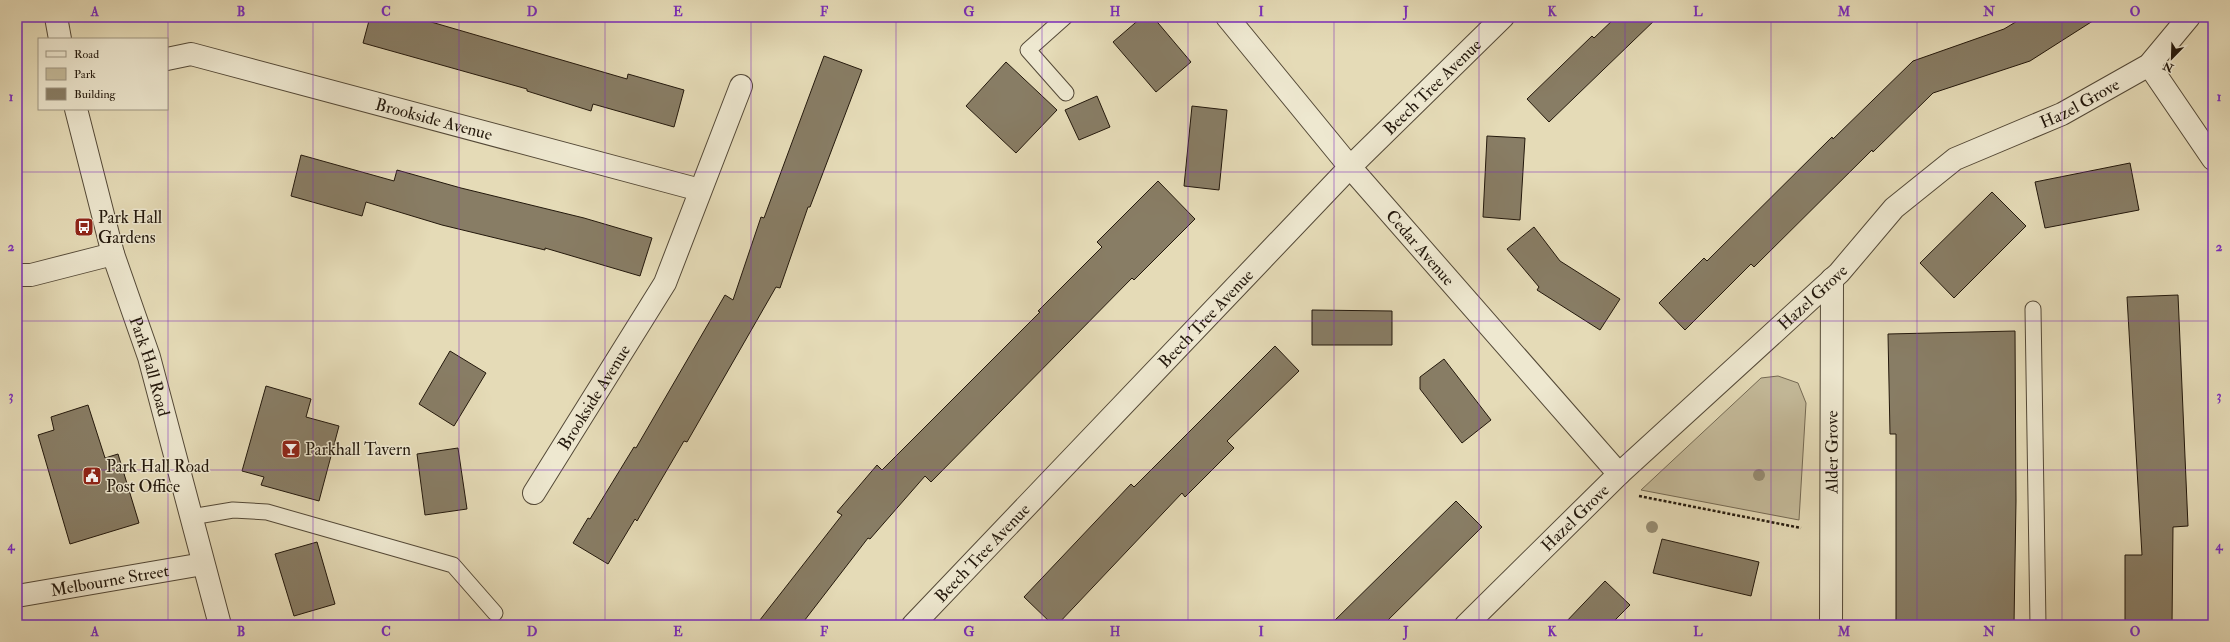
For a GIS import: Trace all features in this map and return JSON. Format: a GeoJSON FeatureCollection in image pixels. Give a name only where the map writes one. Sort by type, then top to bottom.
{"type":"FeatureCollection","features":[{"type":"Feature","properties":{"kind":"street"},"geometry":{"type":"LineString","coordinates":[[56,17],[60,38]]}},
{"type":"Feature","properties":{"kind":"street","name":"Cedar Avenue"},"geometry":{"type":"LineString","coordinates":[[1227,17],[1350,167],[1619,474]]}},
{"type":"Feature","properties":{"kind":"street","name":"Beech Tree Avenue"},"geometry":{"type":"LineString","coordinates":[[912,625],[1350,167],[1503,17]]}},
{"type":"Feature","properties":{"kind":"street","name":"Hazel Grove"},"geometry":{"type":"LineString","coordinates":[[1466,625],[1603,489],[1832,279],[1894,208],[1955,159],[2062,114],[2149,65],[2189,17]]}},
{"type":"Feature","properties":{"kind":"street","name":"Brookside Avenue"},"geometry":{"type":"LineString","coordinates":[[168,59],[191,54],[700,190]]}},
{"type":"Feature","properties":{"kind":"street"},"geometry":{"type":"LineString","coordinates":[[2149,65],[2213,159]]}},
{"type":"Feature","properties":{"kind":"street","name":"Brookside Avenue"},"geometry":{"type":"LineString","coordinates":[[534,493],[665,283],[741,86]]}},
{"type":"Feature","properties":{"kind":"street","name":"Park Hall Road"},"geometry":{"type":"LineString","coordinates":[[76,110],[113,254],[149,357],[220,625]]}},
{"type":"Feature","properties":{"kind":"street"},"geometry":{"type":"LineString","coordinates":[[17,275],[31,274],[113,254]]}},
{"type":"Feature","properties":{"kind":"street","name":"Alder Grove"},"geometry":{"type":"LineString","coordinates":[[1831,625],[1832,279]]}},
{"type":"Feature","properties":{"kind":"street","name":"Melbourne Street"},"geometry":{"type":"LineString","coordinates":[[17,596],[203,564]]}},
{"type":"Feature","properties":{"kind":"lane"},"geometry":{"type":"LineString","coordinates":[[1065,17],[1028,50],[1066,93]]}},
{"type":"Feature","properties":{"kind":"lane"},"geometry":{"type":"LineString","coordinates":[[2033,309],[2038,625]]}},
{"type":"Feature","properties":{"kind":"lane"},"geometry":{"type":"LineString","coordinates":[[191,517],[233,510],[267,512],[453,565],[495,613]]}},
{"type":"Feature","properties":{"kind":"path"},"geometry":{"type":"LineString","coordinates":[[1603,489],[1831,534]]}},
{"type":"Feature","properties":{"kind":"green space"},"geometry":{"type":"Polygon","coordinates":[[[1778,376],[1798,383],[1806,403],[1799,520],[1641,490],[1761,378],[1778,376]]]}},
{"type":"Feature","properties":{"kind":"building"},"geometry":{"type":"Polygon","coordinates":[[[370,17],[414,17],[627,79],[628,74],[684,90],[674,127],[593,104],[591,111],[527,91],[527,89],[363,43],[370,17]]]}},
{"type":"Feature","properties":{"kind":"building"},"geometry":{"type":"Polygon","coordinates":[[[1142,17],[1153,17],[1191,62],[1156,92],[1113,42],[1142,17]]]}},
{"type":"Feature","properties":{"kind":"building"},"geometry":{"type":"Polygon","coordinates":[[[1616,17],[1658,17],[1549,122],[1527,99],[1592,36],[1594,38],[1616,17]]]}},
{"type":"Feature","properties":{"kind":"building"},"geometry":{"type":"Polygon","coordinates":[[[2024,17],[2099,17],[2030,61],[1933,93],[1873,152],[1872,150],[1754,267],[1751,264],[1685,330],[1659,303],[1704,258],[1707,261],[1832,137],[1833,139],[1913,61],[2004,29],[2024,17]]]}},
{"type":"Feature","properties":{"kind":"building"},"geometry":{"type":"Polygon","coordinates":[[[824,56],[862,70],[810,207],[808,207],[780,288],[776,287],[687,442],[684,441],[637,521],[635,519],[608,564],[573,543],[588,518],[590,519],[634,447],[636,448],[725,295],[733,300],[761,217],[764,218],[824,56]]]}},
{"type":"Feature","properties":{"kind":"building"},"geometry":{"type":"Polygon","coordinates":[[[1006,62],[1057,110],[1016,153],[966,106],[1006,62]]]}},
{"type":"Feature","properties":{"kind":"building"},"geometry":{"type":"Polygon","coordinates":[[[1097,96],[1110,127],[1079,140],[1065,110],[1097,96]]]}},
{"type":"Feature","properties":{"kind":"building"},"geometry":{"type":"Polygon","coordinates":[[[1192,106],[1227,110],[1219,190],[1184,186],[1192,106]]]}},
{"type":"Feature","properties":{"kind":"building"},"geometry":{"type":"Polygon","coordinates":[[[1487,136],[1525,138],[1520,220],[1483,217],[1487,136]]]}},
{"type":"Feature","properties":{"kind":"building"},"geometry":{"type":"Polygon","coordinates":[[[301,155],[394,181],[397,170],[461,188],[584,218],[652,238],[640,276],[545,248],[545,250],[442,225],[366,202],[362,216],[291,196],[301,155]]]}},
{"type":"Feature","properties":{"kind":"building"},"geometry":{"type":"Polygon","coordinates":[[[2130,163],[2139,210],[2045,228],[2035,182],[2130,163]]]}},
{"type":"Feature","properties":{"kind":"building"},"geometry":{"type":"Polygon","coordinates":[[[1158,181],[1195,219],[1134,280],[1132,278],[931,482],[925,476],[870,539],[868,538],[801,625],[756,625],[842,515],[837,512],[877,465],[882,470],[1040,312],[1038,311],[1102,247],[1097,242],[1158,181]]]}},
{"type":"Feature","properties":{"kind":"building"},"geometry":{"type":"Polygon","coordinates":[[[1992,192],[2026,226],[1954,298],[1920,263],[1992,192]]]}},
{"type":"Feature","properties":{"kind":"building"},"geometry":{"type":"Polygon","coordinates":[[[1534,227],[1560,261],[1620,299],[1600,330],[1537,290],[1539,287],[1507,249],[1534,227]]]}},
{"type":"Feature","properties":{"kind":"building"},"geometry":{"type":"Polygon","coordinates":[[[2178,295],[2188,526],[2173,527],[2172,625],[2125,625],[2125,555],[2142,555],[2127,297],[2178,295]]]}},
{"type":"Feature","properties":{"kind":"building"},"geometry":{"type":"Polygon","coordinates":[[[1312,310],[1392,311],[1392,345],[1312,345],[1312,310]]]}},
{"type":"Feature","properties":{"kind":"building"},"geometry":{"type":"Polygon","coordinates":[[[2015,331],[2016,501],[2014,625],[1896,625],[1896,434],[1890,434],[1888,334],[2015,331]]]}},
{"type":"Feature","properties":{"kind":"building"},"geometry":{"type":"Polygon","coordinates":[[[1275,346],[1299,371],[1227,441],[1234,448],[1185,497],[1182,493],[1057,625],[1053,625],[1024,597],[1131,484],[1134,487],[1275,346]]]}},
{"type":"Feature","properties":{"kind":"building"},"geometry":{"type":"Polygon","coordinates":[[[450,351],[486,373],[454,426],[419,404],[450,351]]]}},
{"type":"Feature","properties":{"kind":"building"},"geometry":{"type":"Polygon","coordinates":[[[1444,359],[1491,420],[1462,443],[1420,389],[1420,377],[1444,359]]]}},
{"type":"Feature","properties":{"kind":"building","name":"Parkhall Tavern"},"geometry":{"type":"Polygon","coordinates":[[[266,386],[311,399],[306,417],[339,426],[319,501],[261,485],[264,477],[242,471],[266,386]]]}},
{"type":"Feature","properties":{"kind":"building"},"geometry":{"type":"Polygon","coordinates":[[[88,405],[105,458],[118,454],[139,523],[70,544],[38,435],[54,430],[51,417],[88,405]]]}},
{"type":"Feature","properties":{"kind":"building"},"geometry":{"type":"Polygon","coordinates":[[[458,448],[467,509],[425,515],[417,454],[458,448]]]}},
{"type":"Feature","properties":{"kind":"building"},"geometry":{"type":"Polygon","coordinates":[[[1456,501],[1482,527],[1383,625],[1330,625],[1456,501]]]}},
{"type":"Feature","properties":{"kind":"building"},"geometry":{"type":"Polygon","coordinates":[[[1662,539],[1759,562],[1751,596],[1653,573],[1662,539]]]}},
{"type":"Feature","properties":{"kind":"building"},"geometry":{"type":"Polygon","coordinates":[[[317,542],[335,604],[294,616],[275,554],[317,542]]]}},
{"type":"Feature","properties":{"kind":"building"},"geometry":{"type":"Polygon","coordinates":[[[1605,581],[1630,605],[1610,625],[1563,625],[1605,581]]]}},
{"type":"Feature","properties":{"kind":"place","name":"Park Hall Gardens"},"geometry":{"type":"Point","coordinates":[84,227]}},
{"type":"Feature","properties":{"kind":"place","name":"Parkhall Tavern"},"geometry":{"type":"Point","coordinates":[291,449]}},
{"type":"Feature","properties":{"kind":"place","name":"Park Hall Road Post Office"},"geometry":{"type":"Point","coordinates":[92,476]}}]}
